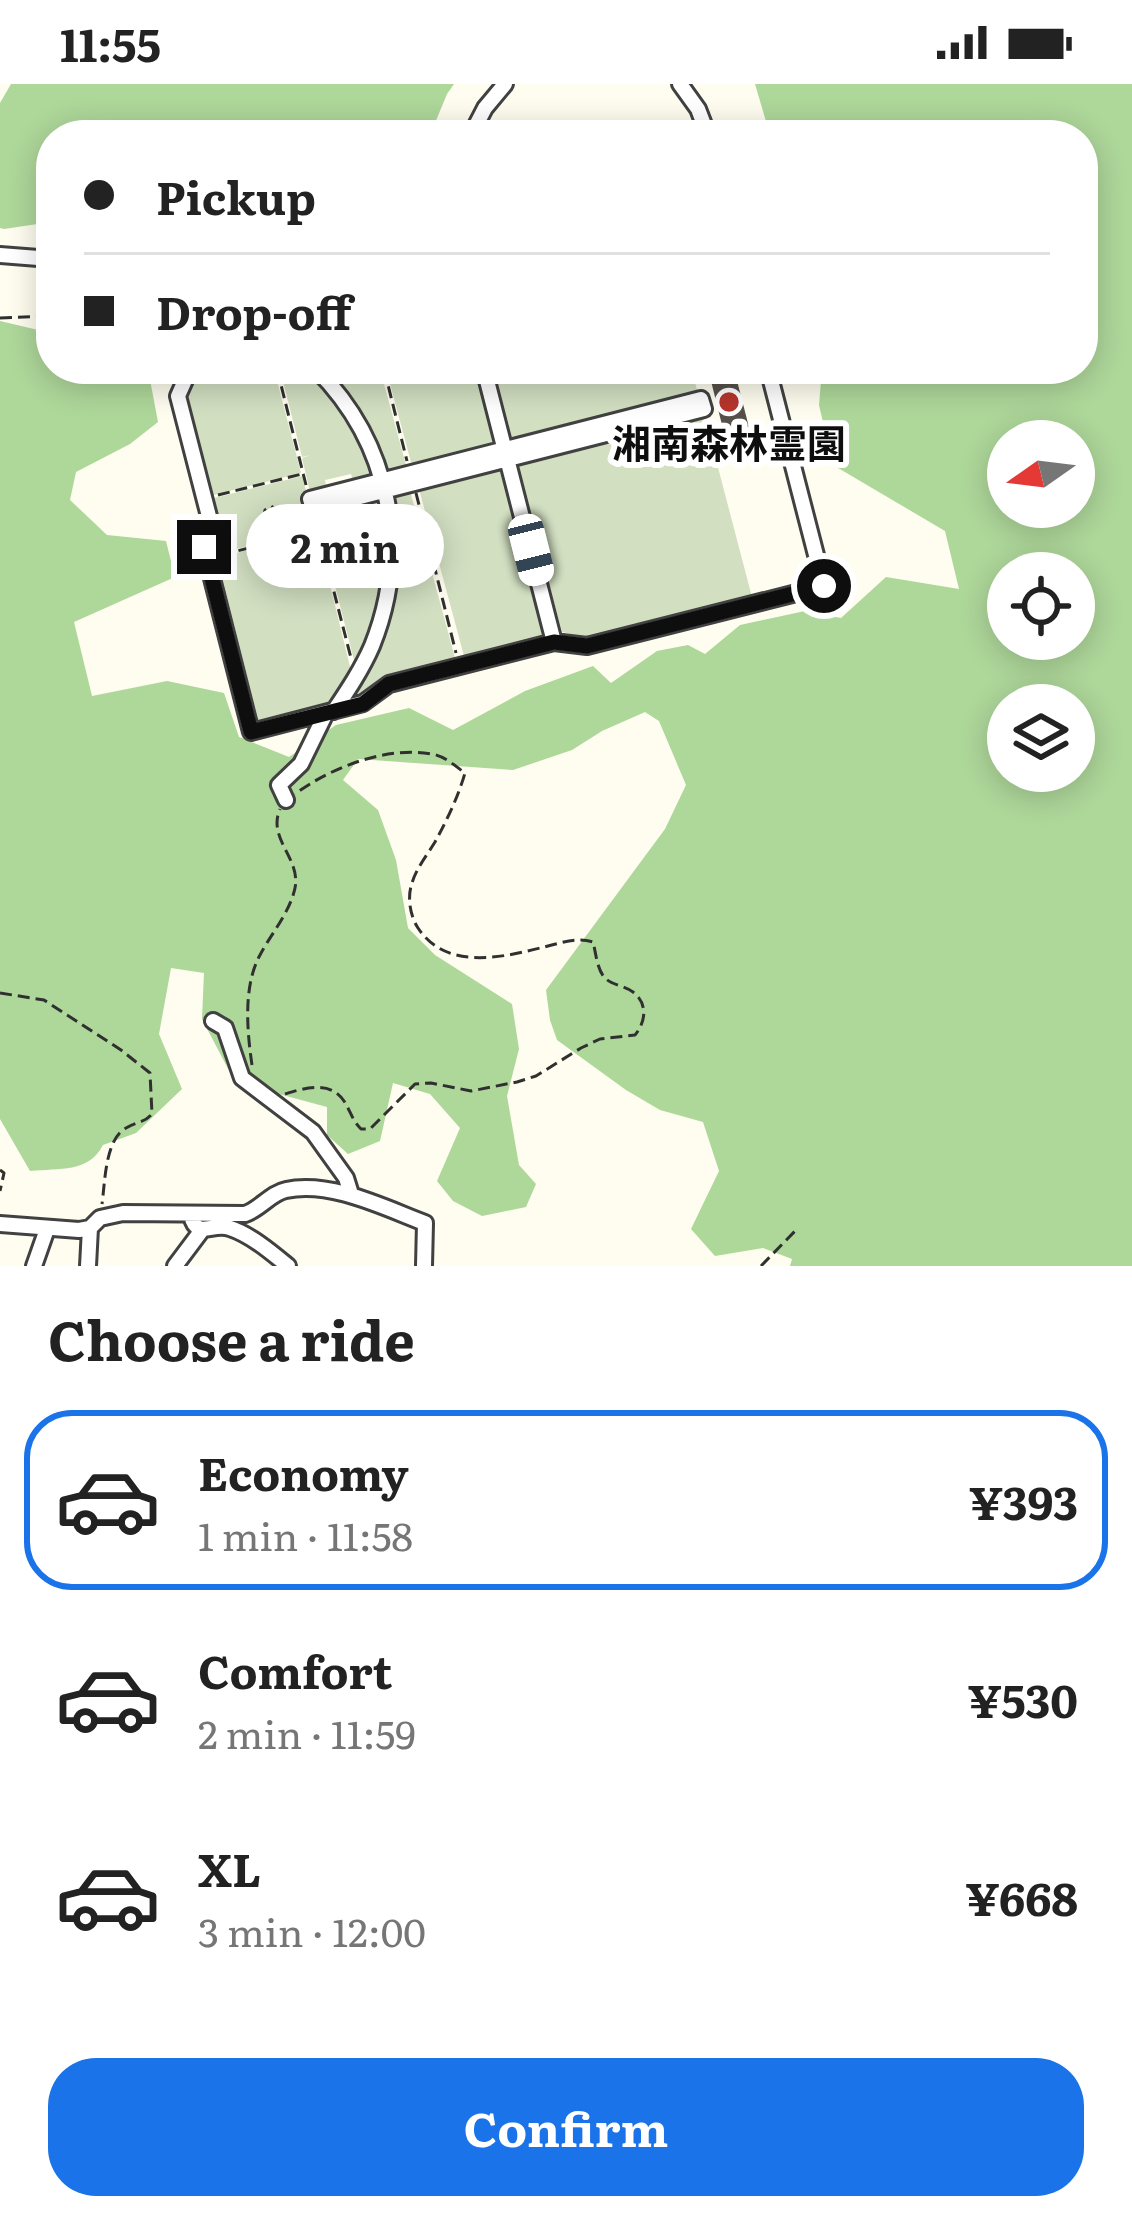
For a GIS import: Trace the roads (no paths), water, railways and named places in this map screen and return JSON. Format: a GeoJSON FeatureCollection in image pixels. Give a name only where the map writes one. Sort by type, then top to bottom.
{"type":"FeatureCollection","features":[{"type":"Feature","properties":{"kind":"street"},"geometry":{"type":"LineString","coordinates":[[479,120],[505,84]]}},
{"type":"Feature","properties":{"kind":"street"},"geometry":{"type":"LineString","coordinates":[[680,84],[702,120]]}},
{"type":"Feature","properties":{"kind":"street"},"geometry":{"type":"LineString","coordinates":[[0,255],[36,258]]}},
{"type":"Feature","properties":{"kind":"street"},"geometry":{"type":"LineString","coordinates":[[183,384],[178,396],[212,528],[204,547],[251,732],[363,704],[389,684],[554,642],[587,646],[824,586],[772,384]]}},
{"type":"Feature","properties":{"kind":"street"},"geometry":{"type":"LineString","coordinates":[[286,800],[278,785],[304,758],[356,678],[386,601],[392,542],[384,485],[363,431],[331,384]]}},
{"type":"Feature","properties":{"kind":"street"},"geometry":{"type":"LineString","coordinates":[[488,384],[554,642]]}},
{"type":"Feature","properties":{"kind":"street"},"geometry":{"type":"LineString","coordinates":[[311,504],[701,399],[704,410],[506,454]]}},
{"type":"Feature","properties":{"kind":"street"},"geometry":{"type":"LineString","coordinates":[[213,1021],[225,1028],[242,1078],[313,1132],[346,1178],[351,1194]]}},
{"type":"Feature","properties":{"kind":"street"},"geometry":{"type":"LineString","coordinates":[[0,1224],[47,1229],[95,1223],[123,1213],[245,1214],[286,1190],[337,1189],[425,1223],[424,1266]]}},
{"type":"Feature","properties":{"kind":"street"},"geometry":{"type":"LineString","coordinates":[[191,1215],[192,1224],[202,1230]]}},
{"type":"Feature","properties":{"kind":"street"},"geometry":{"type":"LineString","coordinates":[[88,1266],[95,1223]]}},
{"type":"Feature","properties":{"kind":"street"},"geometry":{"type":"LineString","coordinates":[[176,1266],[202,1230],[218,1226],[234,1229],[288,1266]]}},
{"type":"Feature","properties":{"kind":"street"},"geometry":{"type":"LineString","coordinates":[[34,1266],[47,1229]]}},
{"type":"Feature","properties":{"kind":"place","name":"湘南森林霊園"},"geometry":{"type":"Point","coordinates":[729,402]}}]}
